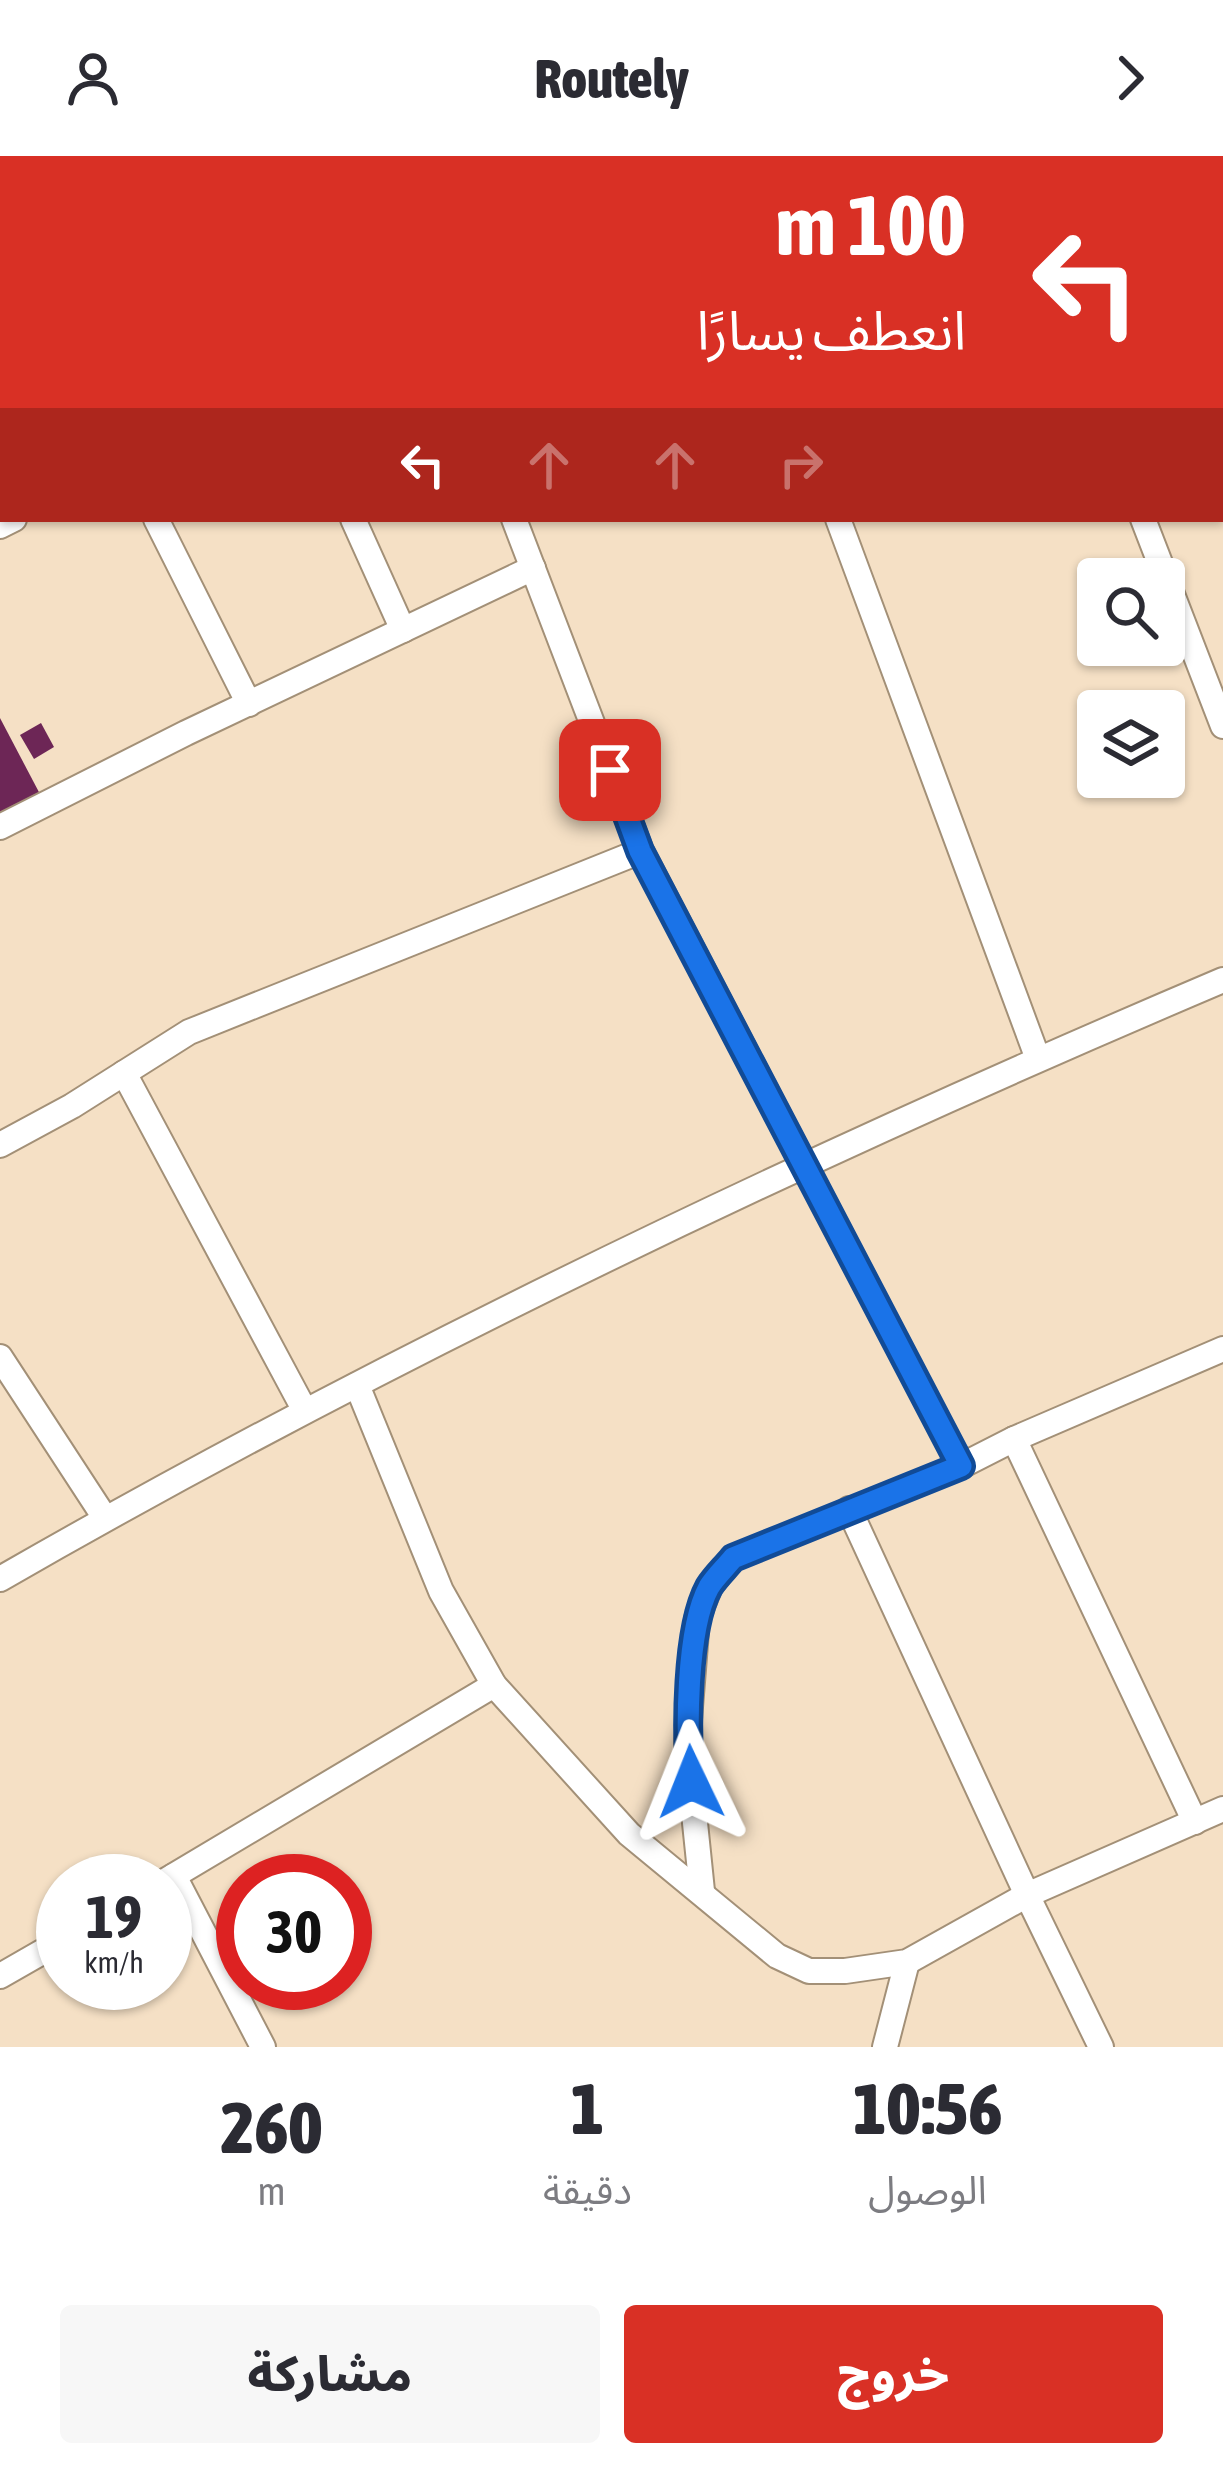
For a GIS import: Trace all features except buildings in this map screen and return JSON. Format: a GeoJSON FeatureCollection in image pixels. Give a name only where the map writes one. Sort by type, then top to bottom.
{"type":"FeatureCollection","features":[{"type":"Feature","properties":{"kind":"street"},"geometry":{"type":"LineString","coordinates":[[158,522],[249,704]]}},
{"type":"Feature","properties":{"kind":"street"},"geometry":{"type":"LineString","coordinates":[[354,522],[403,630]]}},
{"type":"Feature","properties":{"kind":"street"},"geometry":{"type":"LineString","coordinates":[[515,522],[640,851],[961,1466]]}},
{"type":"Feature","properties":{"kind":"street"},"geometry":{"type":"LineString","coordinates":[[839,522],[1038,1058]]}},
{"type":"Feature","properties":{"kind":"street"},"geometry":{"type":"LineString","coordinates":[[1144,522],[1223,726]]}},
{"type":"Feature","properties":{"kind":"street"},"geometry":{"type":"LineString","coordinates":[[0,827],[533,568]]}},
{"type":"Feature","properties":{"kind":"street"},"geometry":{"type":"LineString","coordinates":[[0,1145],[189,1032],[640,851]]}},
{"type":"Feature","properties":{"kind":"street"},"geometry":{"type":"LineString","coordinates":[[0,1579],[357,1384],[803,1166],[1223,980]]}},
{"type":"Feature","properties":{"kind":"street"},"geometry":{"type":"LineString","coordinates":[[124,1073],[305,1412]]}},
{"type":"Feature","properties":{"kind":"street"},"geometry":{"type":"LineString","coordinates":[[702,1891],[687,1745],[697,1619],[710,1586],[733,1558],[961,1466],[1223,1349]]}},
{"type":"Feature","properties":{"kind":"street"},"geometry":{"type":"LineString","coordinates":[[0,1357],[105,1519]]}},
{"type":"Feature","properties":{"kind":"street"},"geometry":{"type":"LineString","coordinates":[[357,1384],[441,1591],[494,1685],[629,1834],[777,1956],[809,1971],[845,1972],[907,1962],[1027,1895],[1223,1809]]}},
{"type":"Feature","properties":{"kind":"street"},"geometry":{"type":"LineString","coordinates":[[1014,1439],[1195,1822]]}},
{"type":"Feature","properties":{"kind":"street"},"geometry":{"type":"LineString","coordinates":[[849,1509],[1101,2047]]}},
{"type":"Feature","properties":{"kind":"street"},"geometry":{"type":"LineString","coordinates":[[192,1864],[494,1685]]}},
{"type":"Feature","properties":{"kind":"street"},"geometry":{"type":"LineString","coordinates":[[192,1919],[263,2047]]}},
{"type":"Feature","properties":{"kind":"street"},"geometry":{"type":"LineString","coordinates":[[0,1976],[36,1955]]}},
{"type":"Feature","properties":{"kind":"street"},"geometry":{"type":"LineString","coordinates":[[885,2047],[907,1962]]}},
{"type":"Feature","properties":{"kind":"route"},"geometry":{"type":"LineString","coordinates":[[610,770],[640,851],[961,1466],[733,1558],[710,1586],[697,1619],[687,1745],[691,1782]]}}]}
